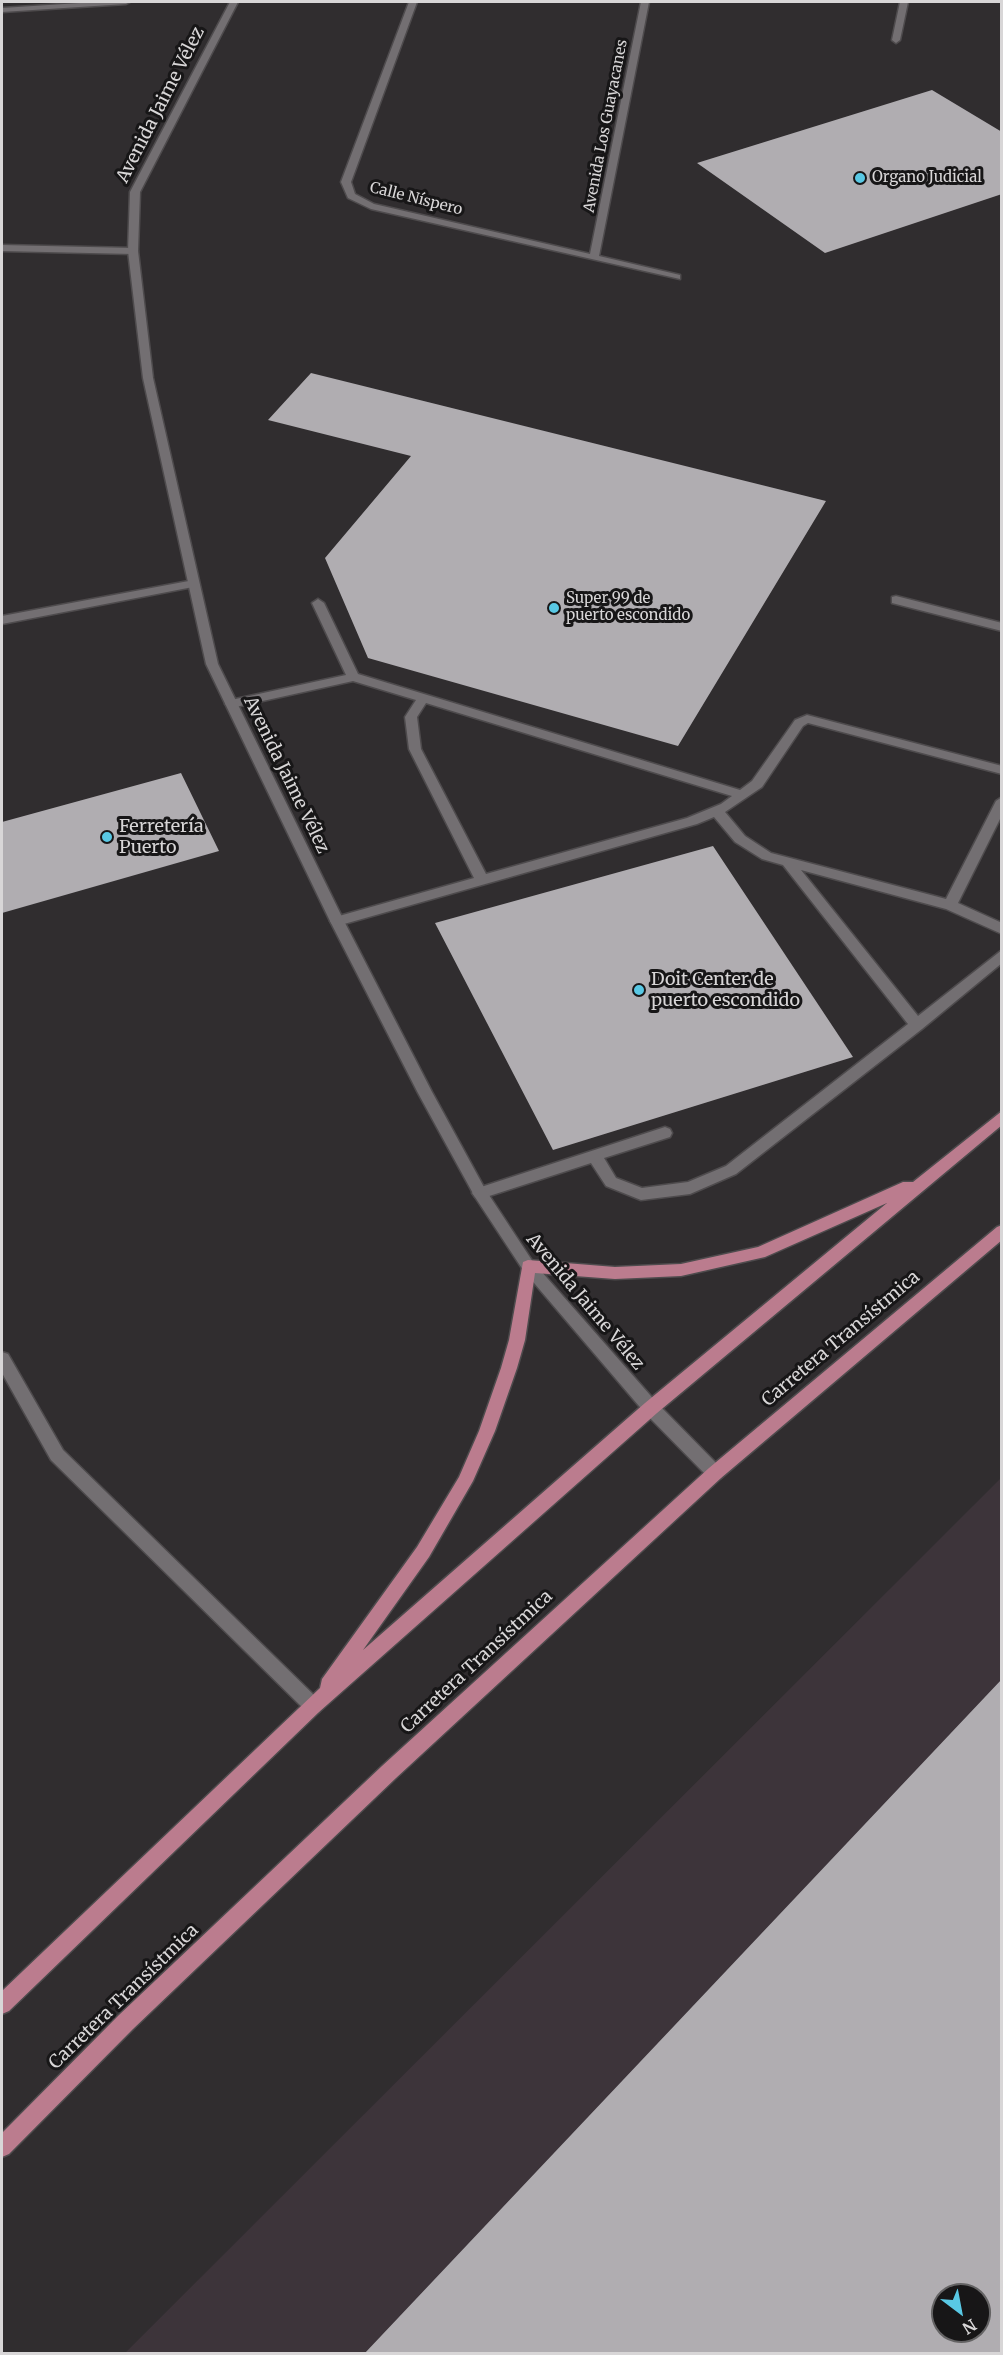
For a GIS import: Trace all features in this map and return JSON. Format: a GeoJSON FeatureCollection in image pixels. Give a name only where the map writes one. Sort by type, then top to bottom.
{"type":"FeatureCollection","features":[{"type":"Feature","properties":{"kind":"main road"},"geometry":{"type":"LineString","coordinates":[[2,2004],[313,1706],[651,1408],[1002,1116]]}},
{"type":"Feature","properties":{"kind":"main road"},"geometry":{"type":"LineString","coordinates":[[313,1706],[423,1552],[465,1480],[487,1431],[509,1368],[517,1340],[528,1266],[615,1273],[681,1270],[760,1253],[839,1219],[929,1176]]}},
{"type":"Feature","properties":{"kind":"main road","name":"Carretera Transístmica"},"geometry":{"type":"LineString","coordinates":[[2,2147],[126,2022],[389,1772],[715,1473],[1002,1231]]}},
{"type":"Feature","properties":{"kind":"street"},"geometry":{"type":"LineString","coordinates":[[2,10],[126,2]]}},
{"type":"Feature","properties":{"kind":"street","name":"Avenida Jaime Vélez"},"geometry":{"type":"LineString","coordinates":[[234,2],[135,192],[133,251],[148,378],[212,664],[337,921],[425,1093],[480,1193],[528,1266],[651,1408],[715,1473]]}},
{"type":"Feature","properties":{"kind":"street","name":"Calle Níspero"},"geometry":{"type":"LineString","coordinates":[[414,2],[346,182],[351,196],[371,206],[677,277]]}},
{"type":"Feature","properties":{"kind":"street","name":"Avenida Los Guayacanes"},"geometry":{"type":"LineString","coordinates":[[594,256],[645,2]]}},
{"type":"Feature","properties":{"kind":"street"},"geometry":{"type":"LineString","coordinates":[[896,40],[904,2]]}},
{"type":"Feature","properties":{"kind":"street"},"geometry":{"type":"LineString","coordinates":[[2,248],[133,251]]}},
{"type":"Feature","properties":{"kind":"street"},"geometry":{"type":"LineString","coordinates":[[2,620],[194,584]]}},
{"type":"Feature","properties":{"kind":"street"},"geometry":{"type":"LineString","coordinates":[[896,600],[1002,627]]}},
{"type":"Feature","properties":{"kind":"street"},"geometry":{"type":"LineString","coordinates":[[318,603],[353,677]]}},
{"type":"Feature","properties":{"kind":"street"},"geometry":{"type":"LineString","coordinates":[[231,704],[353,677],[742,795]]}},
{"type":"Feature","properties":{"kind":"street"},"geometry":{"type":"LineString","coordinates":[[423,698],[411,717],[415,749],[483,880]]}},
{"type":"Feature","properties":{"kind":"street"},"geometry":{"type":"LineString","coordinates":[[337,921],[692,821],[716,811],[757,784],[799,723],[807,719],[1002,770]]}},
{"type":"Feature","properties":{"kind":"street"},"geometry":{"type":"LineString","coordinates":[[950,905],[1002,801]]}},
{"type":"Feature","properties":{"kind":"street"},"geometry":{"type":"LineString","coordinates":[[716,811],[740,839],[767,856],[950,905],[1002,929]]}},
{"type":"Feature","properties":{"kind":"street"},"geometry":{"type":"LineString","coordinates":[[788,861],[916,1025]]}},
{"type":"Feature","properties":{"kind":"street"},"geometry":{"type":"LineString","coordinates":[[595,1156],[612,1182],[642,1194],[690,1188],[731,1170],[1002,955]]}},
{"type":"Feature","properties":{"kind":"street"},"geometry":{"type":"LineString","coordinates":[[480,1193],[665,1133]]}},
{"type":"Feature","properties":{"kind":"street"},"geometry":{"type":"LineString","coordinates":[[2,1359],[57,1455],[313,1706]]}},
{"type":"Feature","properties":{"kind":"shaded area"},"geometry":{"type":"Polygon","coordinates":[[[1001,1478],[1001,2353],[125,2353],[1001,1478]]]}},
{"type":"Feature","properties":{"kind":"building","name":"Organo Judicial"},"geometry":{"type":"Polygon","coordinates":[[[932,90],[1002,132],[1002,194],[825,253],[697,163],[932,90]]]}},
{"type":"Feature","properties":{"kind":"building","name":"Super 99 de puerto escondido"},"geometry":{"type":"Polygon","coordinates":[[[311,373],[826,501],[678,746],[368,658],[325,558],[411,456],[268,420],[311,373]]]}},
{"type":"Feature","properties":{"kind":"building","name":"Ferretería Puerto"},"geometry":{"type":"Polygon","coordinates":[[[181,773],[219,851],[2,913],[2,822],[181,773]]]}},
{"type":"Feature","properties":{"kind":"building","name":"Doit Center de puerto escondido"},"geometry":{"type":"Polygon","coordinates":[[[713,846],[853,1057],[553,1150],[435,923],[713,846]]]}},
{"type":"Feature","properties":{"kind":"building"},"geometry":{"type":"Polygon","coordinates":[[[1002,1679],[1002,2354],[364,2354],[1002,1679]]]}},
{"type":"Feature","properties":{"kind":"place","name":"Organo Judicial"},"geometry":{"type":"Point","coordinates":[860,178]}},
{"type":"Feature","properties":{"kind":"place","name":"Super 99 de puerto escondido"},"geometry":{"type":"Point","coordinates":[554,608]}},
{"type":"Feature","properties":{"kind":"place","name":"Ferretería Puerto"},"geometry":{"type":"Point","coordinates":[107,837]}},
{"type":"Feature","properties":{"kind":"place","name":"Doit Center de puerto escondido"},"geometry":{"type":"Point","coordinates":[639,990]}}]}
